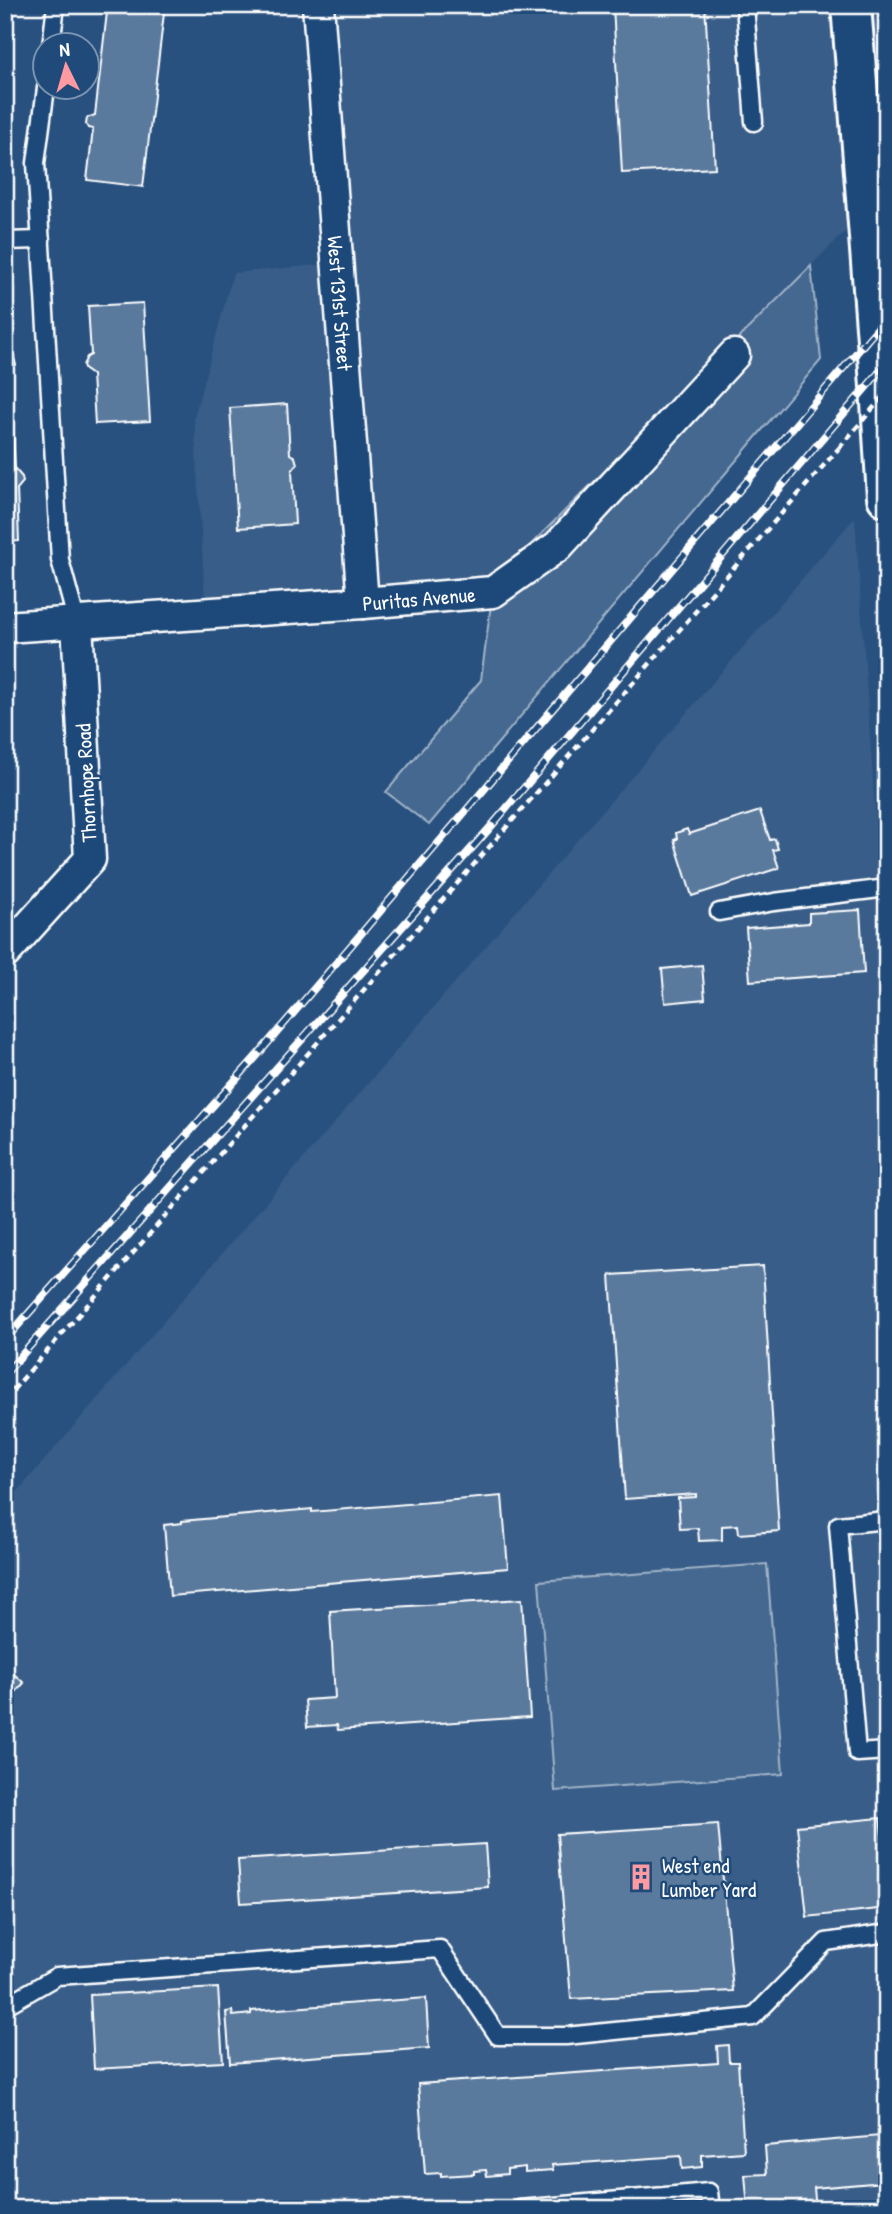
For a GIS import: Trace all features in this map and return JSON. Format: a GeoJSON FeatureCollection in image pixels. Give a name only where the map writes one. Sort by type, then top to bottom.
{"type":"FeatureCollection","features":[{"type":"Feature","properties":{"kind":"main road"},"geometry":{"type":"LineString","coordinates":[[851,5],[887,497]]}},
{"type":"Feature","properties":{"kind":"street","name":"West 131st Street"},"geometry":{"type":"LineString","coordinates":[[318,5],[363,603]]}},
{"type":"Feature","properties":{"kind":"street","name":"Puritas Avenue"},"geometry":{"type":"LineString","coordinates":[[5,627],[493,592],[558,546],[734,355]]}},
{"type":"Feature","properties":{"kind":"street","name":"Thornhope Road"},"geometry":{"type":"LineString","coordinates":[[5,953],[90,859],[77,623]]}},
{"type":"Feature","properties":{"kind":"lane"},"geometry":{"type":"LineString","coordinates":[[53,32],[57,5]]}},
{"type":"Feature","properties":{"kind":"lane"},"geometry":{"type":"LineString","coordinates":[[745,5],[754,122]]}},
{"type":"Feature","properties":{"kind":"lane"},"geometry":{"type":"LineString","coordinates":[[44,102],[36,163],[60,560],[77,623]]}},
{"type":"Feature","properties":{"kind":"lane"},"geometry":{"type":"LineString","coordinates":[[5,241],[41,240]]}},
{"type":"Feature","properties":{"kind":"lane"},"geometry":{"type":"LineString","coordinates":[[719,912],[774,902],[887,888]]}},
{"type":"Feature","properties":{"kind":"lane"},"geometry":{"type":"LineString","coordinates":[[887,1520],[838,1525],[857,1753],[887,1751]]}},
{"type":"Feature","properties":{"kind":"lane"},"geometry":{"type":"LineString","coordinates":[[5,2006],[57,1976],[440,1949],[498,2036],[566,2036],[753,2017],[826,1942],[887,1933]]}},
{"type":"Feature","properties":{"kind":"lane"},"geometry":{"type":"LineString","coordinates":[[520,2209],[709,2193],[711,2209]]}},
{"type":"Feature","properties":{"kind":"path"},"geometry":{"type":"LineString","coordinates":[[5,1399],[887,392]]}},
{"type":"Feature","properties":{"kind":"shaded area"},"geometry":{"type":"Polygon","coordinates":[[[330,5],[869,5],[883,194],[494,581],[205,600],[194,417],[233,273],[349,262],[330,5]]]}},
{"type":"Feature","properties":{"kind":"shaded area"},"geometry":{"type":"Polygon","coordinates":[[[869,5],[887,5],[887,244],[869,5]]]}},
{"type":"Feature","properties":{"kind":"shaded area"},"geometry":{"type":"Polygon","coordinates":[[[811,266],[821,360],[429,825],[386,792],[481,680],[494,581],[811,266]]]}},
{"type":"Feature","properties":{"kind":"shaded area"},"geometry":{"type":"Polygon","coordinates":[[[855,517],[887,986],[887,2209],[5,2209],[5,1506],[855,517]]]}},
{"type":"Feature","properties":{"kind":"shaded area"},"geometry":{"type":"Polygon","coordinates":[[[767,1564],[783,1774],[555,1791],[539,1581],[767,1564]]]}},
{"type":"Feature","properties":{"kind":"building"},"geometry":{"type":"Polygon","coordinates":[[[5,5],[16,5],[13,7],[5,73],[5,5]]]}},
{"type":"Feature","properties":{"kind":"building"},"geometry":{"type":"Polygon","coordinates":[[[102,5],[165,5],[143,187],[87,180],[93,129],[86,124],[87,118],[95,115],[97,102],[102,102],[102,55],[107,12],[102,5]]]}},
{"type":"Feature","properties":{"kind":"building"},"geometry":{"type":"Polygon","coordinates":[[[613,5],[705,5],[715,168],[622,173],[613,5]]]}},
{"type":"Feature","properties":{"kind":"building"},"geometry":{"type":"Polygon","coordinates":[[[5,302],[8,352],[13,354],[16,365],[10,369],[15,469],[23,482],[17,489],[19,541],[5,542],[5,302]]]}},
{"type":"Feature","properties":{"kind":"building"},"geometry":{"type":"Polygon","coordinates":[[[143,303],[150,421],[95,424],[92,375],[83,365],[91,355],[88,306],[143,303]]]}},
{"type":"Feature","properties":{"kind":"building"},"geometry":{"type":"Polygon","coordinates":[[[287,404],[290,454],[295,457],[297,464],[292,471],[295,524],[238,528],[230,408],[287,404]]]}},
{"type":"Feature","properties":{"kind":"building"},"geometry":{"type":"Polygon","coordinates":[[[760,811],[770,840],[775,839],[778,849],[773,850],[779,868],[692,896],[674,840],[677,839],[676,833],[687,829],[689,834],[760,811]]]}},
{"type":"Feature","properties":{"kind":"building"},"geometry":{"type":"Polygon","coordinates":[[[860,910],[864,973],[750,981],[746,928],[809,923],[809,913],[860,910]]]}},
{"type":"Feature","properties":{"kind":"building"},"geometry":{"type":"Polygon","coordinates":[[[702,965],[705,999],[665,1003],[662,969],[702,965]]]}},
{"type":"Feature","properties":{"kind":"building"},"geometry":{"type":"Polygon","coordinates":[[[763,1266],[779,1531],[739,1534],[738,1525],[722,1526],[722,1540],[699,1541],[698,1528],[680,1529],[678,1498],[696,1497],[696,1494],[625,1499],[610,1275],[763,1266]]]}},
{"type":"Feature","properties":{"kind":"building"},"geometry":{"type":"Polygon","coordinates":[[[502,1496],[508,1568],[170,1596],[164,1525],[312,1509],[312,1512],[502,1496]]]}},
{"type":"Feature","properties":{"kind":"building"},"geometry":{"type":"Polygon","coordinates":[[[522,1599],[530,1717],[338,1730],[337,1725],[307,1727],[305,1700],[335,1698],[330,1611],[522,1599]]]}},
{"type":"Feature","properties":{"kind":"building"},"geometry":{"type":"Polygon","coordinates":[[[5,1666],[24,1683],[5,1704],[5,1666]]]}},
{"type":"Feature","properties":{"kind":"building"},"geometry":{"type":"Polygon","coordinates":[[[880,1818],[887,1876],[887,1908],[807,1917],[797,1826],[880,1818]]]}},
{"type":"Feature","properties":{"kind":"building","name":"West end Lumber Yard"},"geometry":{"type":"Polygon","coordinates":[[[718,1824],[733,1991],[571,1999],[557,1834],[718,1824]]]}},
{"type":"Feature","properties":{"kind":"building"},"geometry":{"type":"Polygon","coordinates":[[[485,1844],[488,1887],[241,1903],[238,1860],[485,1844]]]}},
{"type":"Feature","properties":{"kind":"building"},"geometry":{"type":"Polygon","coordinates":[[[218,1988],[223,2062],[94,2069],[90,1995],[218,1988]]]}},
{"type":"Feature","properties":{"kind":"building"},"geometry":{"type":"Polygon","coordinates":[[[426,1998],[429,2048],[230,2063],[226,2012],[232,2011],[233,2016],[251,2014],[251,2011],[426,1998]]]}},
{"type":"Feature","properties":{"kind":"building"},"geometry":{"type":"Polygon","coordinates":[[[728,2045],[729,2062],[738,2062],[744,2152],[702,2155],[702,2167],[682,2169],[681,2156],[552,2165],[553,2170],[525,2172],[525,2167],[507,2169],[507,2174],[487,2176],[486,2170],[474,2171],[474,2174],[425,2174],[418,2084],[718,2063],[717,2046],[728,2045]]]}},
{"type":"Feature","properties":{"kind":"building"},"geometry":{"type":"Polygon","coordinates":[[[880,2136],[884,2182],[814,2188],[816,2209],[748,2209],[745,2175],[767,2174],[765,2146],[880,2136]]]}},
{"type":"Feature","properties":{"kind":"railway"},"geometry":{"type":"LineString","coordinates":[[5,1340],[255,1058],[887,317]]}},
{"type":"Feature","properties":{"kind":"railway"},"geometry":{"type":"LineString","coordinates":[[5,1374],[488,830],[887,363]]}},
{"type":"Feature","properties":{"kind":"place","name":"West end Lumber Yard"},"geometry":{"type":"Point","coordinates":[641,1877]}}]}
